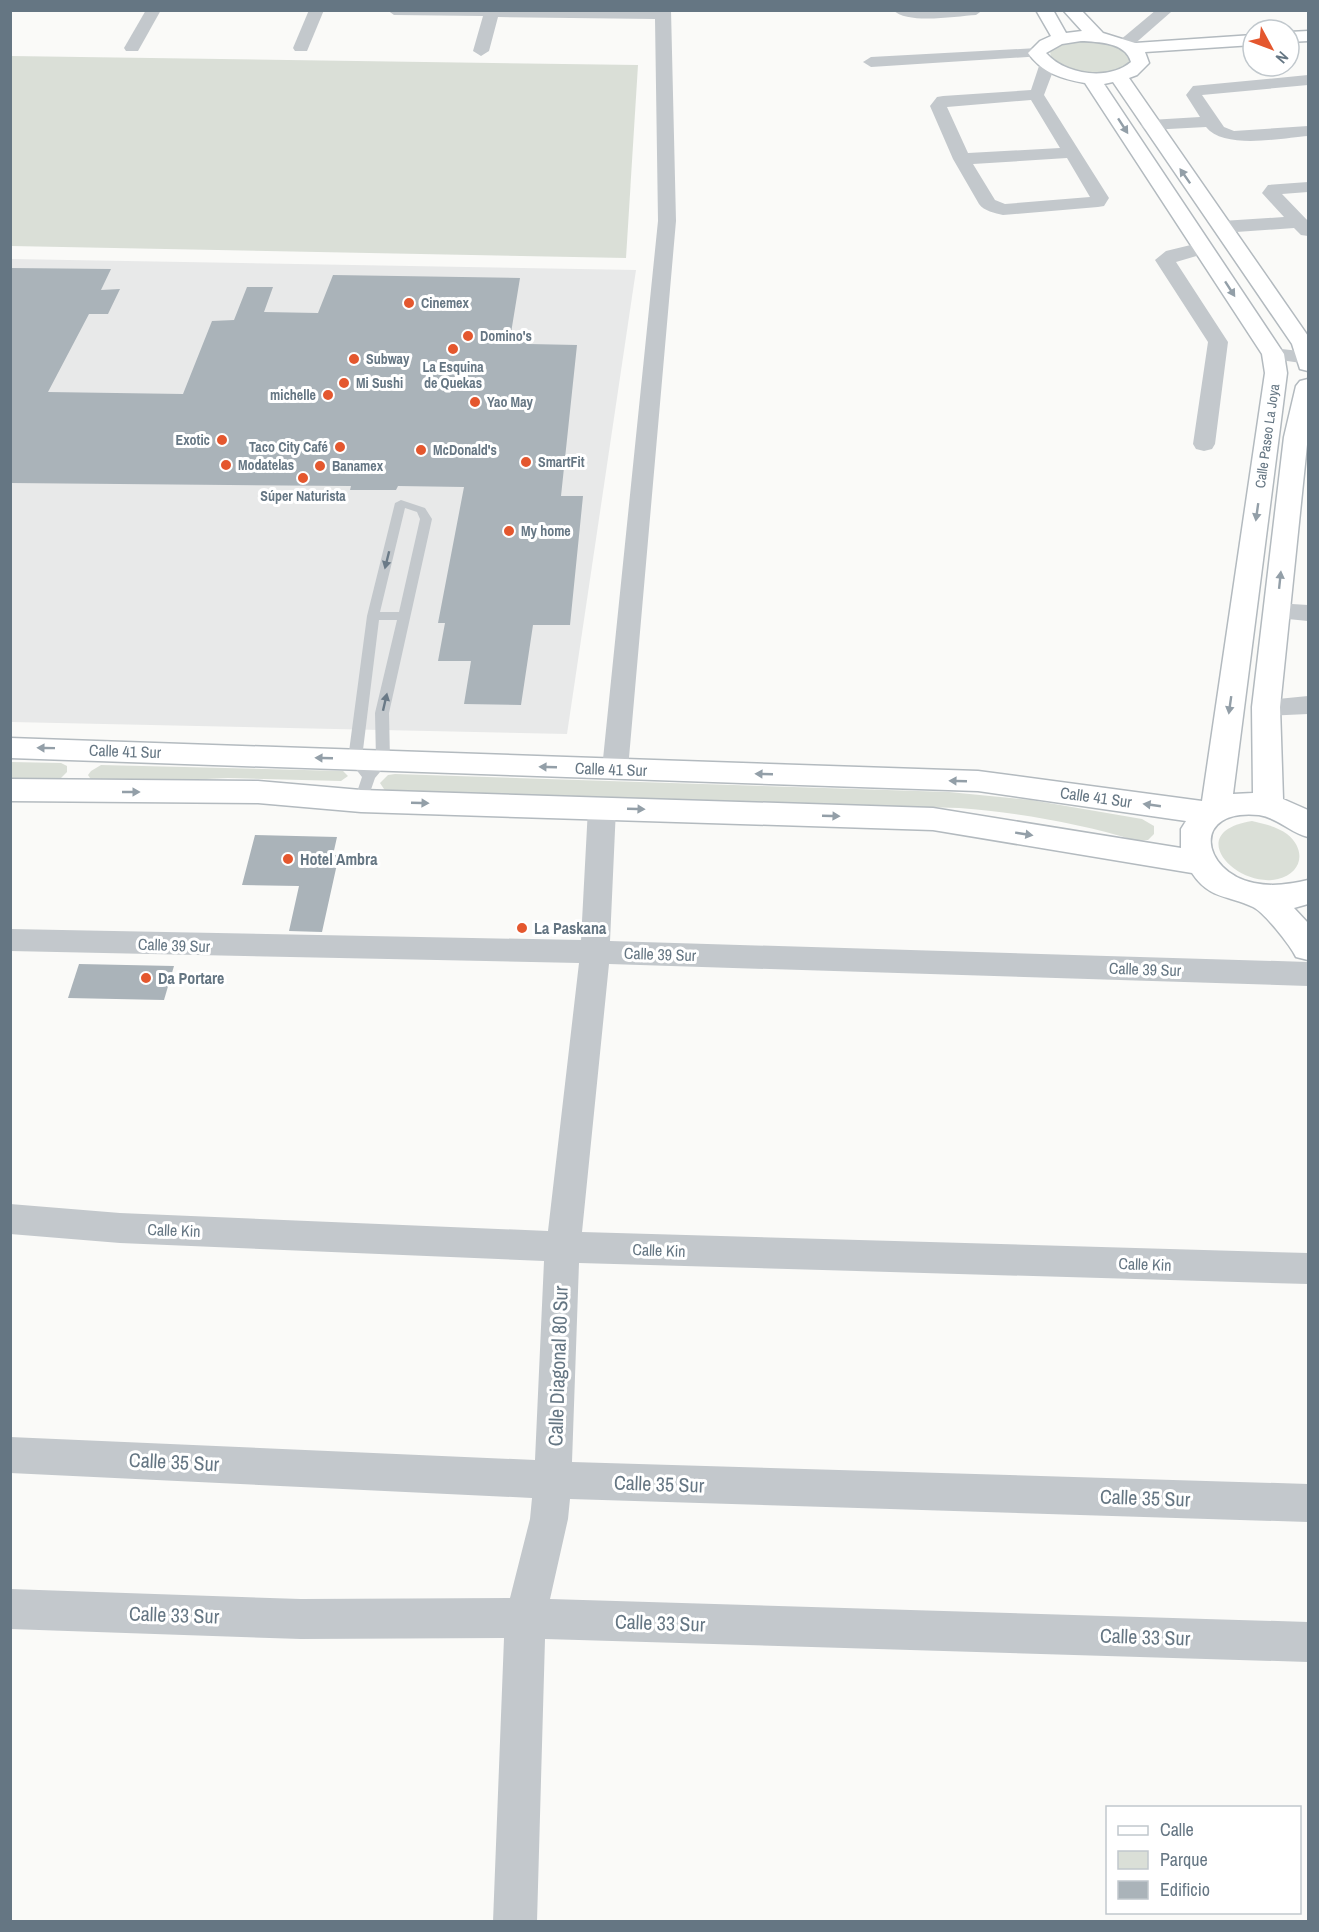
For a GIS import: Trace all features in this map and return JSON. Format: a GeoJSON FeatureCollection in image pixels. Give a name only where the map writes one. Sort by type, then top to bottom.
{"type":"FeatureCollection","features":[{"type":"Feature","properties":{"kind":"main road"},"geometry":{"type":"LineString","coordinates":[[1044,10],[1061,38]]}},
{"type":"Feature","properties":{"kind":"main road"},"geometry":{"type":"LineString","coordinates":[[1071,10],[1099,38]]}},
{"type":"Feature","properties":{"kind":"main road"},"geometry":{"type":"LineString","coordinates":[[1128,46],[1140,57],[1140,63],[1129,73],[1118,76],[1085,77],[1061,72],[1042,59],[1045,44],[1061,38],[1099,38],[1128,46],[1241,41]]}},
{"type":"Feature","properties":{"kind":"main road"},"geometry":{"type":"LineString","coordinates":[[1118,76],[1303,344],[1308,364]]}},
{"type":"Feature","properties":{"kind":"main road"},"geometry":{"type":"LineString","coordinates":[[1085,77],[1203,248],[1274,364]]}},
{"type":"Feature","properties":{"kind":"main road","name":"Calle Paseo La Joya"},"geometry":{"type":"LineString","coordinates":[[1213,812],[1274,364]]}},
{"type":"Feature","properties":{"kind":"main road","name":"Calle Paseo La Joya"},"geometry":{"type":"LineString","coordinates":[[1292,814],[1266,707],[1308,386]]}},
{"type":"Feature","properties":{"kind":"main road","name":"Calle 41 Sur"},"geometry":{"type":"LineString","coordinates":[[10,748],[91,750],[367,774],[603,808],[933,819],[1203,863]]}},
{"type":"Feature","properties":{"kind":"main road"},"geometry":{"type":"LineString","coordinates":[[73,792],[91,750]]}},
{"type":"Feature","properties":{"kind":"main road","name":"Calle 41 Sur"},"geometry":{"type":"LineString","coordinates":[[10,790],[258,792],[367,774],[615,769],[978,781],[1213,812]]}},
{"type":"Feature","properties":{"kind":"main road"},"geometry":{"type":"LineString","coordinates":[[1292,814],[1246,803],[1226,806],[1213,812],[1199,825],[1195,839],[1198,855],[1224,884],[1245,894],[1266,899],[1289,898],[1308,892]]}},
{"type":"Feature","properties":{"kind":"main road"},"geometry":{"type":"LineString","coordinates":[[1266,899],[1301,936],[1308,948]]}},
{"type":"Feature","properties":{"kind":"street"},"geometry":{"type":"LineString","coordinates":[[132,48],[154,10]]}},
{"type":"Feature","properties":{"kind":"street"},"geometry":{"type":"LineString","coordinates":[[301,48],[317,10]]}},
{"type":"Feature","properties":{"kind":"street"},"geometry":{"type":"LineString","coordinates":[[394,10],[663,13],[668,220],[615,769]]}},
{"type":"Feature","properties":{"kind":"street"},"geometry":{"type":"LineString","coordinates":[[900,10],[913,14],[976,10]]}},
{"type":"Feature","properties":{"kind":"street"},"geometry":{"type":"LineString","coordinates":[[482,51],[492,11]]}},
{"type":"Feature","properties":{"kind":"street"},"geometry":{"type":"LineString","coordinates":[[1128,46],[1139,31],[1165,11]]}},
{"type":"Feature","properties":{"kind":"street"},"geometry":{"type":"LineString","coordinates":[[1099,38],[1117,25],[1139,31]]}},
{"type":"Feature","properties":{"kind":"street"},"geometry":{"type":"LineString","coordinates":[[871,62],[1042,59],[1038,92],[1071,153],[1100,198],[1098,202],[1003,210],[988,204],[962,159],[938,106],[939,103],[1038,92],[1085,77]]}},
{"type":"Feature","properties":{"kind":"street"},"geometry":{"type":"LineString","coordinates":[[1308,80],[1195,91],[1194,95],[1218,132],[1232,136],[1308,131]]}},
{"type":"Feature","properties":{"kind":"street"},"geometry":{"type":"LineString","coordinates":[[1150,125],[1211,122]]}},
{"type":"Feature","properties":{"kind":"street"},"geometry":{"type":"LineString","coordinates":[[962,159],[1071,153]]}},
{"type":"Feature","properties":{"kind":"street"},"geometry":{"type":"LineString","coordinates":[[1303,227],[1272,191],[1308,187]]}},
{"type":"Feature","properties":{"kind":"street"},"geometry":{"type":"LineString","coordinates":[[1257,206],[1281,204]]}},
{"type":"Feature","properties":{"kind":"street"},"geometry":{"type":"LineString","coordinates":[[1209,210],[1233,208]]}},
{"type":"Feature","properties":{"kind":"street"},"geometry":{"type":"LineString","coordinates":[[1222,227],[1303,227]]}},
{"type":"Feature","properties":{"kind":"street"},"geometry":{"type":"LineString","coordinates":[[1203,248],[1173,255],[1165,260],[1218,342],[1204,444]]}},
{"type":"Feature","properties":{"kind":"street"},"geometry":{"type":"LineString","coordinates":[[1274,364],[1308,364]]}},
{"type":"Feature","properties":{"kind":"street"},"geometry":{"type":"LineString","coordinates":[[1277,617],[1308,613]]}},
{"type":"Feature","properties":{"kind":"street"},"geometry":{"type":"LineString","coordinates":[[1277,617],[1308,627]]}},
{"type":"Feature","properties":{"kind":"street"},"geometry":{"type":"LineString","coordinates":[[1266,707],[1308,705]]}},
{"type":"Feature","properties":{"kind":"street","name":"Calle Diagonal 80 Sur"},"geometry":{"type":"LineString","coordinates":[[515,1922],[525,1618],[549,1519],[554,1480],[563,1247],[595,952],[603,808]]}},
{"type":"Feature","properties":{"kind":"street","name":"Calle 39 Sur"},"geometry":{"type":"LineString","coordinates":[[10,940],[595,952],[1308,974]]}},
{"type":"Feature","properties":{"kind":"street","name":"Calle Kin"},"geometry":{"type":"LineString","coordinates":[[10,1219],[120,1228],[563,1247],[1308,1269]]}},
{"type":"Feature","properties":{"kind":"street","name":"Calle 35 Sur"},"geometry":{"type":"LineString","coordinates":[[10,1455],[554,1480],[1308,1503]]}},
{"type":"Feature","properties":{"kind":"street","name":"Calle 33 Sur"},"geometry":{"type":"LineString","coordinates":[[10,1609],[302,1619],[525,1618],[1308,1642]]}},
{"type":"Feature","properties":{"kind":"lane"},"geometry":{"type":"LineString","coordinates":[[401,503],[421,510],[426,519],[367,774],[373,616],[401,503]]}},
{"type":"Feature","properties":{"kind":"lane"},"geometry":{"type":"LineString","coordinates":[[373,616],[404,616]]}},
{"type":"Feature","properties":{"kind":"shaded area"},"geometry":{"type":"Polygon","coordinates":[[[11,259],[636,270],[567,734],[11,722],[11,259]]]}},
{"type":"Feature","properties":{"kind":"green space"},"geometry":{"type":"Polygon","coordinates":[[[1072,40],[1105,42],[1119,47],[1132,57],[1130,65],[1110,72],[1090,73],[1070,69],[1051,59],[1050,51],[1057,44],[1072,40]]]}},
{"type":"Feature","properties":{"kind":"green space"},"geometry":{"type":"Polygon","coordinates":[[[11,56],[638,65],[626,258],[11,246],[11,56]]]}},
{"type":"Feature","properties":{"kind":"green space"},"geometry":{"type":"Polygon","coordinates":[[[11,762],[61,763],[67,766],[67,772],[58,781],[11,781],[11,762]]]}},
{"type":"Feature","properties":{"kind":"green space"},"geometry":{"type":"Polygon","coordinates":[[[101,765],[343,771],[348,776],[341,781],[228,778],[92,781],[88,775],[101,765]]]}},
{"type":"Feature","properties":{"kind":"green space"},"geometry":{"type":"Polygon","coordinates":[[[388,775],[949,792],[1031,800],[1142,819],[1154,826],[1154,834],[1148,840],[1137,841],[1049,820],[959,808],[386,792],[380,783],[388,775]]]}},
{"type":"Feature","properties":{"kind":"green space"},"geometry":{"type":"Polygon","coordinates":[[[1252,821],[1279,829],[1293,840],[1297,847],[1299,860],[1292,872],[1278,879],[1262,880],[1247,876],[1233,868],[1223,858],[1219,847],[1221,836],[1231,827],[1252,821]]]}},
{"type":"Feature","properties":{"kind":"building"},"geometry":{"type":"Polygon","coordinates":[[[10,268],[111,269],[101,290],[120,289],[108,314],[89,314],[48,392],[183,394],[212,321],[234,320],[247,287],[273,287],[264,312],[318,313],[333,275],[520,278],[510,339],[529,339],[529,344],[577,345],[561,496],[583,496],[570,625],[533,625],[521,705],[464,704],[471,661],[438,661],[445,623],[438,623],[464,487],[398,486],[396,490],[350,490],[351,486],[10,483],[10,268]]]}},
{"type":"Feature","properties":{"kind":"building"},"geometry":{"type":"Polygon","coordinates":[[[255,835],[337,837],[333,855],[339,855],[322,932],[289,931],[299,886],[242,885],[255,835]]]}},
{"type":"Feature","properties":{"kind":"building"},"geometry":{"type":"Polygon","coordinates":[[[79,964],[174,966],[164,1000],[68,998],[79,964]]]}},
{"type":"Feature","properties":{"kind":"place","name":"Cinemex"},"geometry":{"type":"Point","coordinates":[409,303]}},
{"type":"Feature","properties":{"kind":"place","name":"Domino's"},"geometry":{"type":"Point","coordinates":[468,336]}},
{"type":"Feature","properties":{"kind":"place","name":"La Esquina de Quekas"},"geometry":{"type":"Point","coordinates":[453,349]}},
{"type":"Feature","properties":{"kind":"place","name":"Subway"},"geometry":{"type":"Point","coordinates":[354,359]}},
{"type":"Feature","properties":{"kind":"place","name":"Mi Sushi"},"geometry":{"type":"Point","coordinates":[344,383]}},
{"type":"Feature","properties":{"kind":"place","name":"michelle"},"geometry":{"type":"Point","coordinates":[328,395]}},
{"type":"Feature","properties":{"kind":"place","name":"Yao May"},"geometry":{"type":"Point","coordinates":[475,402]}},
{"type":"Feature","properties":{"kind":"place","name":"Exotic"},"geometry":{"type":"Point","coordinates":[222,440]}},
{"type":"Feature","properties":{"kind":"place","name":"Taco City Café"},"geometry":{"type":"Point","coordinates":[340,447]}},
{"type":"Feature","properties":{"kind":"place","name":"McDonald's"},"geometry":{"type":"Point","coordinates":[421,450]}},
{"type":"Feature","properties":{"kind":"place","name":"SmartFit"},"geometry":{"type":"Point","coordinates":[526,462]}},
{"type":"Feature","properties":{"kind":"place","name":"Modatelas"},"geometry":{"type":"Point","coordinates":[226,465]}},
{"type":"Feature","properties":{"kind":"place","name":"Banamex"},"geometry":{"type":"Point","coordinates":[320,466]}},
{"type":"Feature","properties":{"kind":"place","name":"Súper Naturista"},"geometry":{"type":"Point","coordinates":[303,478]}},
{"type":"Feature","properties":{"kind":"place","name":"My home"},"geometry":{"type":"Point","coordinates":[509,531]}},
{"type":"Feature","properties":{"kind":"place","name":"Hotel Ambra"},"geometry":{"type":"Point","coordinates":[288,859]}},
{"type":"Feature","properties":{"kind":"place","name":"La Paskana"},"geometry":{"type":"Point","coordinates":[522,928]}},
{"type":"Feature","properties":{"kind":"place","name":"Da Portare"},"geometry":{"type":"Point","coordinates":[146,978]}}]}
